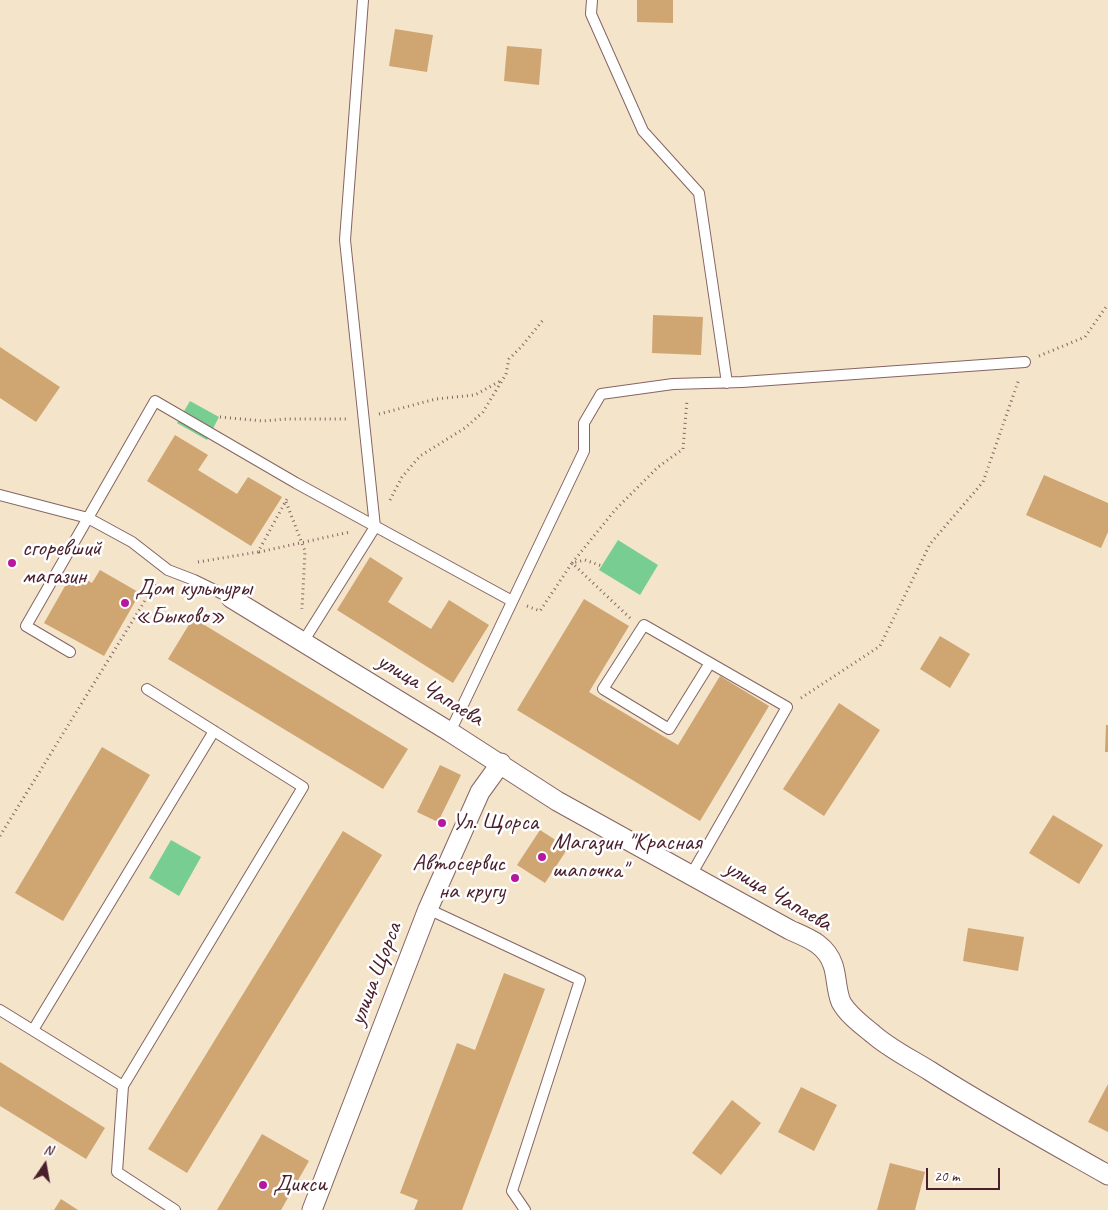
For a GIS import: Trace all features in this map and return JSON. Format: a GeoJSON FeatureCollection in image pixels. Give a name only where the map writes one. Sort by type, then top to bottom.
{"type":"FeatureCollection","features":[{"type":"Feature","properties":{"kind":"street","name":"улица Чапаева"},"geometry":{"type":"LineString","coordinates":[[231,598],[501,763],[557,801],[785,927],[816,942],[826,951],[833,965],[836,984],[842,1002],[854,1019],[875,1036],[967,1094],[1108,1175]]}},
{"type":"Feature","properties":{"kind":"street","name":"улица Щорса"},"geometry":{"type":"LineString","coordinates":[[312,1210],[428,909],[480,792],[501,763]]}},
{"type":"Feature","properties":{"kind":"lane"},"geometry":{"type":"LineString","coordinates":[[302,641],[375,527],[345,240],[363,0]]}},
{"type":"Feature","properties":{"kind":"lane"},"geometry":{"type":"LineString","coordinates":[[592,0],[591,14],[642,131],[699,193],[727,382]]}},
{"type":"Feature","properties":{"kind":"lane"},"geometry":{"type":"LineString","coordinates":[[450,732],[584,451],[584,423],[601,394],[672,384],[1025,362]]}},
{"type":"Feature","properties":{"kind":"lane"},"geometry":{"type":"LineString","coordinates":[[70,652],[26,626],[155,401],[296,483],[512,601]]}},
{"type":"Feature","properties":{"kind":"lane"},"geometry":{"type":"LineString","coordinates":[[0,495],[88,518],[132,542],[165,568],[231,598]]}},
{"type":"Feature","properties":{"kind":"lane"},"geometry":{"type":"LineString","coordinates":[[690,875],[787,707],[644,625],[603,689],[670,729],[710,663]]}},
{"type":"Feature","properties":{"kind":"lane"},"geometry":{"type":"LineString","coordinates":[[147,689],[303,787],[123,1086],[118,1172],[175,1210]]}},
{"type":"Feature","properties":{"kind":"lane"},"geometry":{"type":"LineString","coordinates":[[34,1030],[214,731]]}},
{"type":"Feature","properties":{"kind":"lane"},"geometry":{"type":"LineString","coordinates":[[428,909],[580,980],[512,1191],[525,1210]]}},
{"type":"Feature","properties":{"kind":"lane"},"geometry":{"type":"LineString","coordinates":[[0,1010],[123,1086]]}},
{"type":"Feature","properties":{"kind":"path"},"geometry":{"type":"LineString","coordinates":[[787,707],[880,646],[930,544],[983,482],[1025,362],[1085,337],[1108,304]]}},
{"type":"Feature","properties":{"kind":"path"},"geometry":{"type":"LineString","coordinates":[[0,836],[165,568],[258,552],[375,527],[402,477],[420,456],[466,428],[483,412],[506,374],[509,359],[543,320]]}},
{"type":"Feature","properties":{"kind":"path"},"geometry":{"type":"LineString","coordinates":[[512,601],[540,611],[572,563],[616,510],[658,467],[683,449],[688,384]]}},
{"type":"Feature","properties":{"kind":"path"},"geometry":{"type":"LineString","coordinates":[[258,552],[296,483]]}},
{"type":"Feature","properties":{"kind":"path"},"geometry":{"type":"LineString","coordinates":[[286,501],[305,551],[302,641]]}},
{"type":"Feature","properties":{"kind":"path"},"geometry":{"type":"LineString","coordinates":[[572,563],[585,560],[602,566]]}},
{"type":"Feature","properties":{"kind":"path"},"geometry":{"type":"LineString","coordinates":[[572,563],[642,628]]}},
{"type":"Feature","properties":{"kind":"green space"},"geometry":{"type":"Polygon","coordinates":[[[190,401],[219,417],[207,440],[177,423],[190,401]]]}},
{"type":"Feature","properties":{"kind":"green space"},"geometry":{"type":"Polygon","coordinates":[[[618,540],[658,565],[640,595],[599,570],[618,540]]]}},
{"type":"Feature","properties":{"kind":"green space"},"geometry":{"type":"Polygon","coordinates":[[[171,840],[201,857],[179,896],[149,878],[171,840]]]}},
{"type":"Feature","properties":{"kind":"building"},"geometry":{"type":"Polygon","coordinates":[[[637,0],[673,0],[673,23],[637,22],[637,0]]]}},
{"type":"Feature","properties":{"kind":"building"},"geometry":{"type":"Polygon","coordinates":[[[395,29],[433,35],[427,72],[389,66],[395,29]]]}},
{"type":"Feature","properties":{"kind":"building"},"geometry":{"type":"Polygon","coordinates":[[[507,46],[542,49],[539,85],[504,81],[507,46]]]}},
{"type":"Feature","properties":{"kind":"building"},"geometry":{"type":"Polygon","coordinates":[[[653,315],[703,317],[701,355],[652,353],[653,315]]]}},
{"type":"Feature","properties":{"kind":"building"},"geometry":{"type":"Polygon","coordinates":[[[0,347],[60,387],[36,422],[0,398],[0,347]]]}},
{"type":"Feature","properties":{"kind":"building"},"geometry":{"type":"Polygon","coordinates":[[[175,435],[208,455],[198,470],[237,494],[248,477],[282,497],[251,546],[147,481],[175,435]]]}},
{"type":"Feature","properties":{"kind":"building"},"geometry":{"type":"Polygon","coordinates":[[[1044,475],[1108,503],[1108,532],[1101,548],[1026,515],[1044,475]]]}},
{"type":"Feature","properties":{"kind":"building"},"geometry":{"type":"Polygon","coordinates":[[[370,557],[403,578],[388,602],[431,629],[449,600],[489,625],[453,683],[337,610],[370,557]]]}},
{"type":"Feature","properties":{"kind":"building"},"geometry":{"type":"Polygon","coordinates":[[[100,570],[140,593],[104,656],[44,623],[73,572],[92,583],[100,570]]]}},
{"type":"Feature","properties":{"kind":"building"},"geometry":{"type":"Polygon","coordinates":[[[584,599],[629,626],[589,692],[678,745],[720,676],[769,706],[700,821],[517,710],[584,599]]]}},
{"type":"Feature","properties":{"kind":"building"},"geometry":{"type":"Polygon","coordinates":[[[193,618],[408,749],[383,789],[168,659],[193,618]]]}},
{"type":"Feature","properties":{"kind":"building"},"geometry":{"type":"Polygon","coordinates":[[[940,636],[970,654],[950,688],[920,669],[940,636]]]}},
{"type":"Feature","properties":{"kind":"building"},"geometry":{"type":"Polygon","coordinates":[[[839,703],[880,730],[824,816],[783,789],[839,703]]]}},
{"type":"Feature","properties":{"kind":"building"},"geometry":{"type":"Polygon","coordinates":[[[1106,725],[1108,725],[1108,752],[1105,752],[1106,725]]]}},
{"type":"Feature","properties":{"kind":"building"},"geometry":{"type":"Polygon","coordinates":[[[102,747],[150,775],[63,921],[15,893],[102,747]]]}},
{"type":"Feature","properties":{"kind":"building"},"geometry":{"type":"Polygon","coordinates":[[[440,765],[461,775],[438,822],[417,812],[440,765]]]}},
{"type":"Feature","properties":{"kind":"building"},"geometry":{"type":"Polygon","coordinates":[[[1053,815],[1103,845],[1079,884],[1029,853],[1053,815]]]}},
{"type":"Feature","properties":{"kind":"building","name":"Магазин \"Красная шапочка\""},"geometry":{"type":"Polygon","coordinates":[[[540,830],[568,848],[545,883],[517,865],[540,830]]]}},
{"type":"Feature","properties":{"kind":"building"},"geometry":{"type":"Polygon","coordinates":[[[343,831],[382,855],[187,1173],[148,1149],[343,831]]]}},
{"type":"Feature","properties":{"kind":"building"},"geometry":{"type":"Polygon","coordinates":[[[968,928],[1024,937],[1018,971],[963,961],[968,928]]]}},
{"type":"Feature","properties":{"kind":"building"},"geometry":{"type":"Polygon","coordinates":[[[504,973],[545,989],[462,1210],[414,1210],[418,1200],[400,1193],[457,1043],[475,1050],[504,973]]]}},
{"type":"Feature","properties":{"kind":"building"},"geometry":{"type":"Polygon","coordinates":[[[0,1062],[105,1128],[86,1159],[0,1106],[0,1062]]]}},
{"type":"Feature","properties":{"kind":"building"},"geometry":{"type":"Polygon","coordinates":[[[1108,1084],[1108,1132],[1088,1122],[1108,1084]]]}},
{"type":"Feature","properties":{"kind":"building"},"geometry":{"type":"Polygon","coordinates":[[[801,1087],[837,1105],[814,1151],[778,1132],[801,1087]]]}},
{"type":"Feature","properties":{"kind":"building"},"geometry":{"type":"Polygon","coordinates":[[[732,1100],[761,1123],[721,1175],[692,1153],[732,1100]]]}},
{"type":"Feature","properties":{"kind":"building","name":"Дикси"},"geometry":{"type":"Polygon","coordinates":[[[262,1134],[309,1161],[281,1210],[217,1210],[262,1134]]]}},
{"type":"Feature","properties":{"kind":"building"},"geometry":{"type":"Polygon","coordinates":[[[890,1163],[925,1172],[915,1210],[877,1210],[890,1163]]]}},
{"type":"Feature","properties":{"kind":"building"},"geometry":{"type":"Polygon","coordinates":[[[61,1199],[78,1210],[54,1210],[61,1199]]]}},
{"type":"Feature","properties":{"kind":"place","name":"сгоревший магазин"},"geometry":{"type":"Point","coordinates":[12,563]}},
{"type":"Feature","properties":{"kind":"place","name":"Дом культуры «Быково»"},"geometry":{"type":"Point","coordinates":[125,603]}},
{"type":"Feature","properties":{"kind":"place","name":"Ул. Щорса"},"geometry":{"type":"Point","coordinates":[442,823]}},
{"type":"Feature","properties":{"kind":"place","name":"Магазин \"Красная шапочка\""},"geometry":{"type":"Point","coordinates":[542,857]}},
{"type":"Feature","properties":{"kind":"place","name":"Автосервис на кругу"},"geometry":{"type":"Point","coordinates":[515,878]}},
{"type":"Feature","properties":{"kind":"place","name":"Дикси"},"geometry":{"type":"Point","coordinates":[263,1185]}}]}
